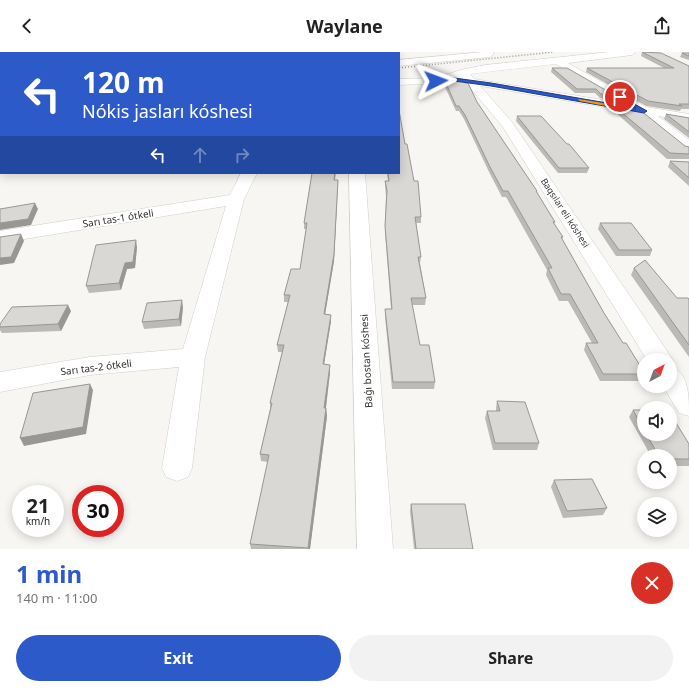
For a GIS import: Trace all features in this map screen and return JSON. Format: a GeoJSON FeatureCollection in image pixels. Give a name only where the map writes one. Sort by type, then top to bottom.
{"type":"FeatureCollection","features":[{"type":"Feature","properties":{"kind":"street"},"geometry":{"type":"LineString","coordinates":[[467,77],[485,68],[632,52]]}},
{"type":"Feature","properties":{"kind":"street"},"geometry":{"type":"LineString","coordinates":[[400,63],[497,54]]}},
{"type":"Feature","properties":{"kind":"street"},"geometry":{"type":"LineString","coordinates":[[558,61],[644,111],[689,147]]}},
{"type":"Feature","properties":{"kind":"street"},"geometry":{"type":"LineString","coordinates":[[400,82],[467,77],[644,111],[689,118]]}},
{"type":"Feature","properties":{"kind":"street","name":"Baqsılar eli kóshesi"},"geometry":{"type":"LineString","coordinates":[[467,77],[508,125],[655,353]]}},
{"type":"Feature","properties":{"kind":"street"},"geometry":{"type":"LineString","coordinates":[[177,468],[193,357],[236,200],[249,174]]}},
{"type":"Feature","properties":{"kind":"street","name":"Baǵı bostan kóshesi"},"geometry":{"type":"LineString","coordinates":[[357,174],[375,549]]}},
{"type":"Feature","properties":{"kind":"street","name":"Sarı tas-1 ótkeli"},"geometry":{"type":"LineString","coordinates":[[0,237],[236,200]]}},
{"type":"Feature","properties":{"kind":"street","name":"Sarı tas-2 ótkeli"},"geometry":{"type":"LineString","coordinates":[[0,382],[90,366],[193,357]]}},
{"type":"Feature","properties":{"kind":"street"},"geometry":{"type":"LineString","coordinates":[[677,386],[689,404]]}},
{"type":"Feature","properties":{"kind":"building"},"geometry":{"type":"Polygon","coordinates":[[[642,52],[661,53],[689,66],[689,104],[679,104],[682,106],[648,101],[587,68],[674,68],[642,52]]]}},
{"type":"Feature","properties":{"kind":"building"},"geometry":{"type":"Polygon","coordinates":[[[682,53],[689,53],[689,56],[682,53]]]}},
{"type":"Feature","properties":{"kind":"building"},"geometry":{"type":"Polygon","coordinates":[[[552,68],[567,68],[616,96],[601,94],[596,89],[577,89],[552,68]]]}},
{"type":"Feature","properties":{"kind":"building"},"geometry":{"type":"Polygon","coordinates":[[[449,81],[463,81],[468,83],[477,102],[537,191],[604,313],[623,343],[626,343],[637,361],[637,374],[603,374],[586,343],[598,343],[570,294],[561,294],[548,268],[552,268],[508,191],[503,191],[465,115],[459,106],[456,106],[446,83],[450,83],[449,81]]]}},
{"type":"Feature","properties":{"kind":"building"},"geometry":{"type":"Polygon","coordinates":[[[614,106],[640,110],[685,146],[689,147],[689,154],[670,153],[614,106]]]}},
{"type":"Feature","properties":{"kind":"building"},"geometry":{"type":"Polygon","coordinates":[[[666,114],[689,118],[689,132],[666,114]]]}},
{"type":"Feature","properties":{"kind":"building"},"geometry":{"type":"Polygon","coordinates":[[[400,116],[414,181],[418,181],[421,217],[415,217],[421,257],[418,257],[426,298],[411,298],[420,345],[429,345],[435,382],[393,382],[385,309],[392,309],[385,226],[387,190],[385,181],[389,181],[388,174],[400,174],[400,116]]]}},
{"type":"Feature","properties":{"kind":"building"},"geometry":{"type":"Polygon","coordinates":[[[517,116],[541,116],[567,144],[569,144],[589,168],[559,168],[517,116]]]}},
{"type":"Feature","properties":{"kind":"building"},"geometry":{"type":"Polygon","coordinates":[[[670,161],[689,162],[689,178],[670,161]]]}},
{"type":"Feature","properties":{"kind":"building"},"geometry":{"type":"Polygon","coordinates":[[[312,174],[335,174],[334,180],[338,180],[334,254],[324,314],[331,315],[323,364],[330,365],[308,548],[250,544],[269,455],[260,454],[272,403],[270,403],[284,345],[277,345],[290,295],[284,295],[291,269],[300,269],[307,223],[304,223],[312,174]]]}},
{"type":"Feature","properties":{"kind":"building"},"geometry":{"type":"Polygon","coordinates":[[[35,203],[28,219],[0,223],[0,209],[35,203]]]}},
{"type":"Feature","properties":{"kind":"building"},"geometry":{"type":"Polygon","coordinates":[[[600,223],[631,223],[652,250],[619,250],[600,223]]]}},
{"type":"Feature","properties":{"kind":"building"},"geometry":{"type":"Polygon","coordinates":[[[21,234],[11,257],[0,258],[0,237],[21,234]]]}},
{"type":"Feature","properties":{"kind":"building"},"geometry":{"type":"Polygon","coordinates":[[[136,240],[133,262],[125,263],[119,283],[86,286],[96,245],[136,240]]]}},
{"type":"Feature","properties":{"kind":"building"},"geometry":{"type":"Polygon","coordinates":[[[645,260],[677,298],[689,299],[689,345],[634,268],[645,260]]]}},
{"type":"Feature","properties":{"kind":"building"},"geometry":{"type":"Polygon","coordinates":[[[182,300],[179,319],[142,322],[147,303],[182,300]]]}},
{"type":"Feature","properties":{"kind":"building"},"geometry":{"type":"Polygon","coordinates":[[[68,305],[58,324],[0,327],[0,324],[12,307],[68,305]]]}},
{"type":"Feature","properties":{"kind":"building"},"geometry":{"type":"Polygon","coordinates":[[[90,384],[83,427],[20,438],[33,393],[90,384]]]}},
{"type":"Feature","properties":{"kind":"building"},"geometry":{"type":"Polygon","coordinates":[[[497,401],[525,402],[539,443],[495,443],[487,411],[500,411],[497,401]]]}},
{"type":"Feature","properties":{"kind":"building"},"geometry":{"type":"Polygon","coordinates":[[[633,410],[637,410],[637,417],[633,410]]]}},
{"type":"Feature","properties":{"kind":"building"},"geometry":{"type":"Polygon","coordinates":[[[677,424],[689,444],[689,459],[677,459],[677,449],[655,449],[650,441],[677,441],[677,424]]]}},
{"type":"Feature","properties":{"kind":"building"},"geometry":{"type":"Polygon","coordinates":[[[592,479],[607,508],[567,511],[554,480],[592,479]]]}},
{"type":"Feature","properties":{"kind":"building"},"geometry":{"type":"Polygon","coordinates":[[[411,504],[465,504],[473,549],[416,549],[411,504]]]}},
{"type":"Feature","properties":{"kind":"railway"},"geometry":{"type":"LineString","coordinates":[[400,68],[554,52]]}},
{"type":"Feature","properties":{"kind":"slow traffic"},"geometry":{"type":"LineString","coordinates":[[580,100],[627,108]]}},
{"type":"Feature","properties":{"kind":"route"},"geometry":{"type":"LineString","coordinates":[[436,81],[447,79],[491,84],[644,111],[620,97]]}}]}
